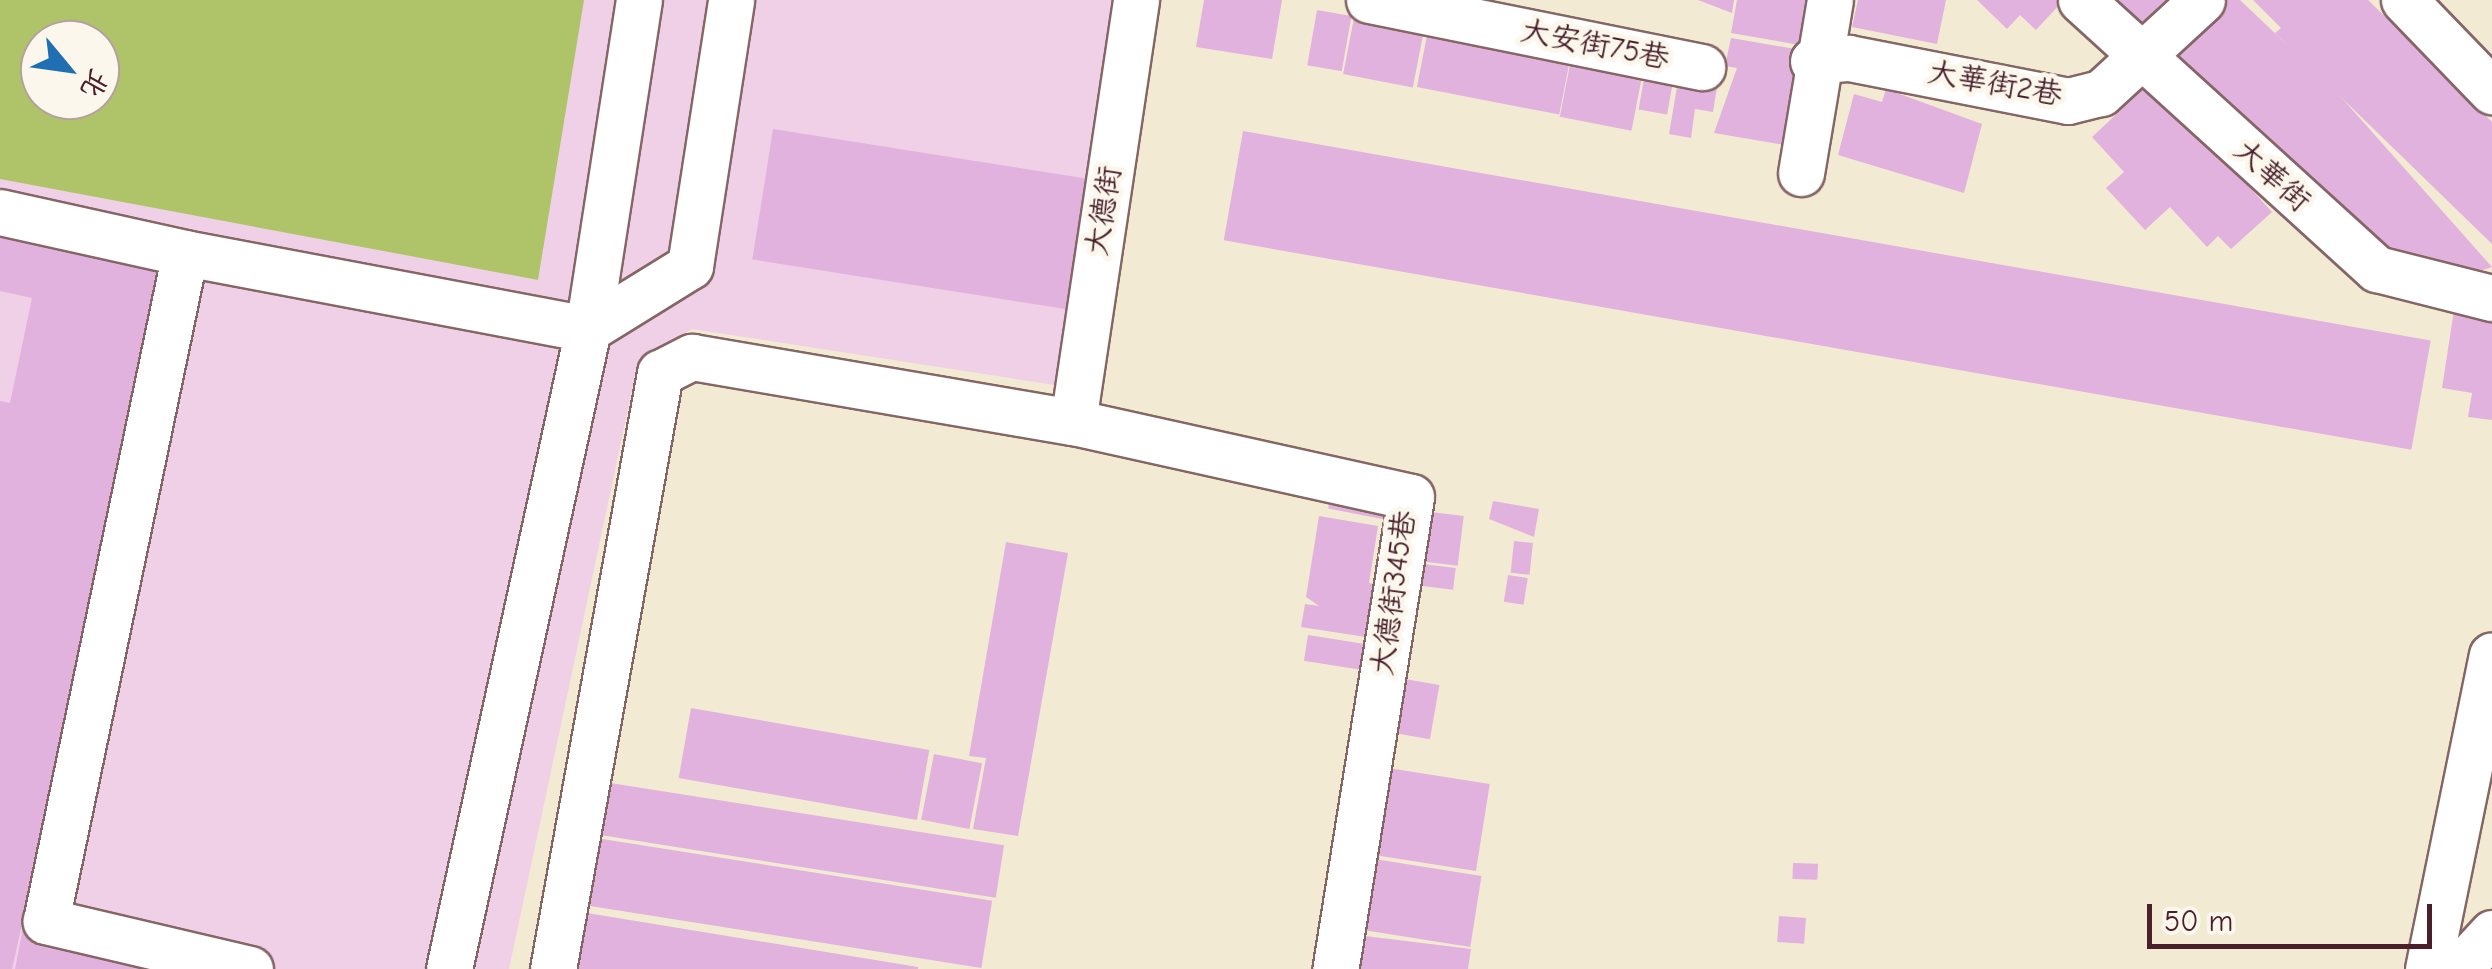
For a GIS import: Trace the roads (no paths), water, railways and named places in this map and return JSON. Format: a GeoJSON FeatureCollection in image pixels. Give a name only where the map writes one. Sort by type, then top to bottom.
{"type":"FeatureCollection","features":[{"type":"Feature","properties":{"kind":"street"},"geometry":{"type":"LineString","coordinates":[[449,969],[588,329],[638,0]]}},
{"type":"Feature","properties":{"kind":"street"},"geometry":{"type":"LineString","coordinates":[[0,212],[588,329],[690,266],[731,0]]}},
{"type":"Feature","properties":{"kind":"street","name":"大德街"},"geometry":{"type":"LineString","coordinates":[[1073,422],[1136,0]]}},
{"type":"Feature","properties":{"kind":"street","name":"大安街75巷"},"geometry":{"type":"LineString","coordinates":[[1369,0],[1702,67]]}},
{"type":"Feature","properties":{"kind":"street"},"geometry":{"type":"LineString","coordinates":[[1801,174],[1813,61],[1830,0]]}},
{"type":"Feature","properties":{"kind":"street","name":"大華街"},"geometry":{"type":"LineString","coordinates":[[2081,0],[2142,61],[2377,269],[2492,298]]}},
{"type":"Feature","properties":{"kind":"street","name":"大華街2巷"},"geometry":{"type":"LineString","coordinates":[[1813,61],[1849,58],[2068,100],[2102,92],[2142,61],[2202,0]]}},
{"type":"Feature","properties":{"kind":"street"},"geometry":{"type":"LineString","coordinates":[[2404,0],[2492,91]]}},
{"type":"Feature","properties":{"kind":"street"},"geometry":{"type":"LineString","coordinates":[[186,252],[46,921],[250,969]]}},
{"type":"Feature","properties":{"kind":"street"},"geometry":{"type":"LineString","coordinates":[[553,969],[660,373],[692,357],[1073,422]]}},
{"type":"Feature","properties":{"kind":"street","name":"大德街345巷"},"geometry":{"type":"LineString","coordinates":[[1073,422],[1411,497],[1335,969]]}},
{"type":"Feature","properties":{"kind":"street"},"geometry":{"type":"LineString","coordinates":[[2428,969],[2492,655]]}},
{"type":"Feature","properties":{"kind":"street"},"geometry":{"type":"LineString","coordinates":[[2459,969],[2492,933]]}}]}
